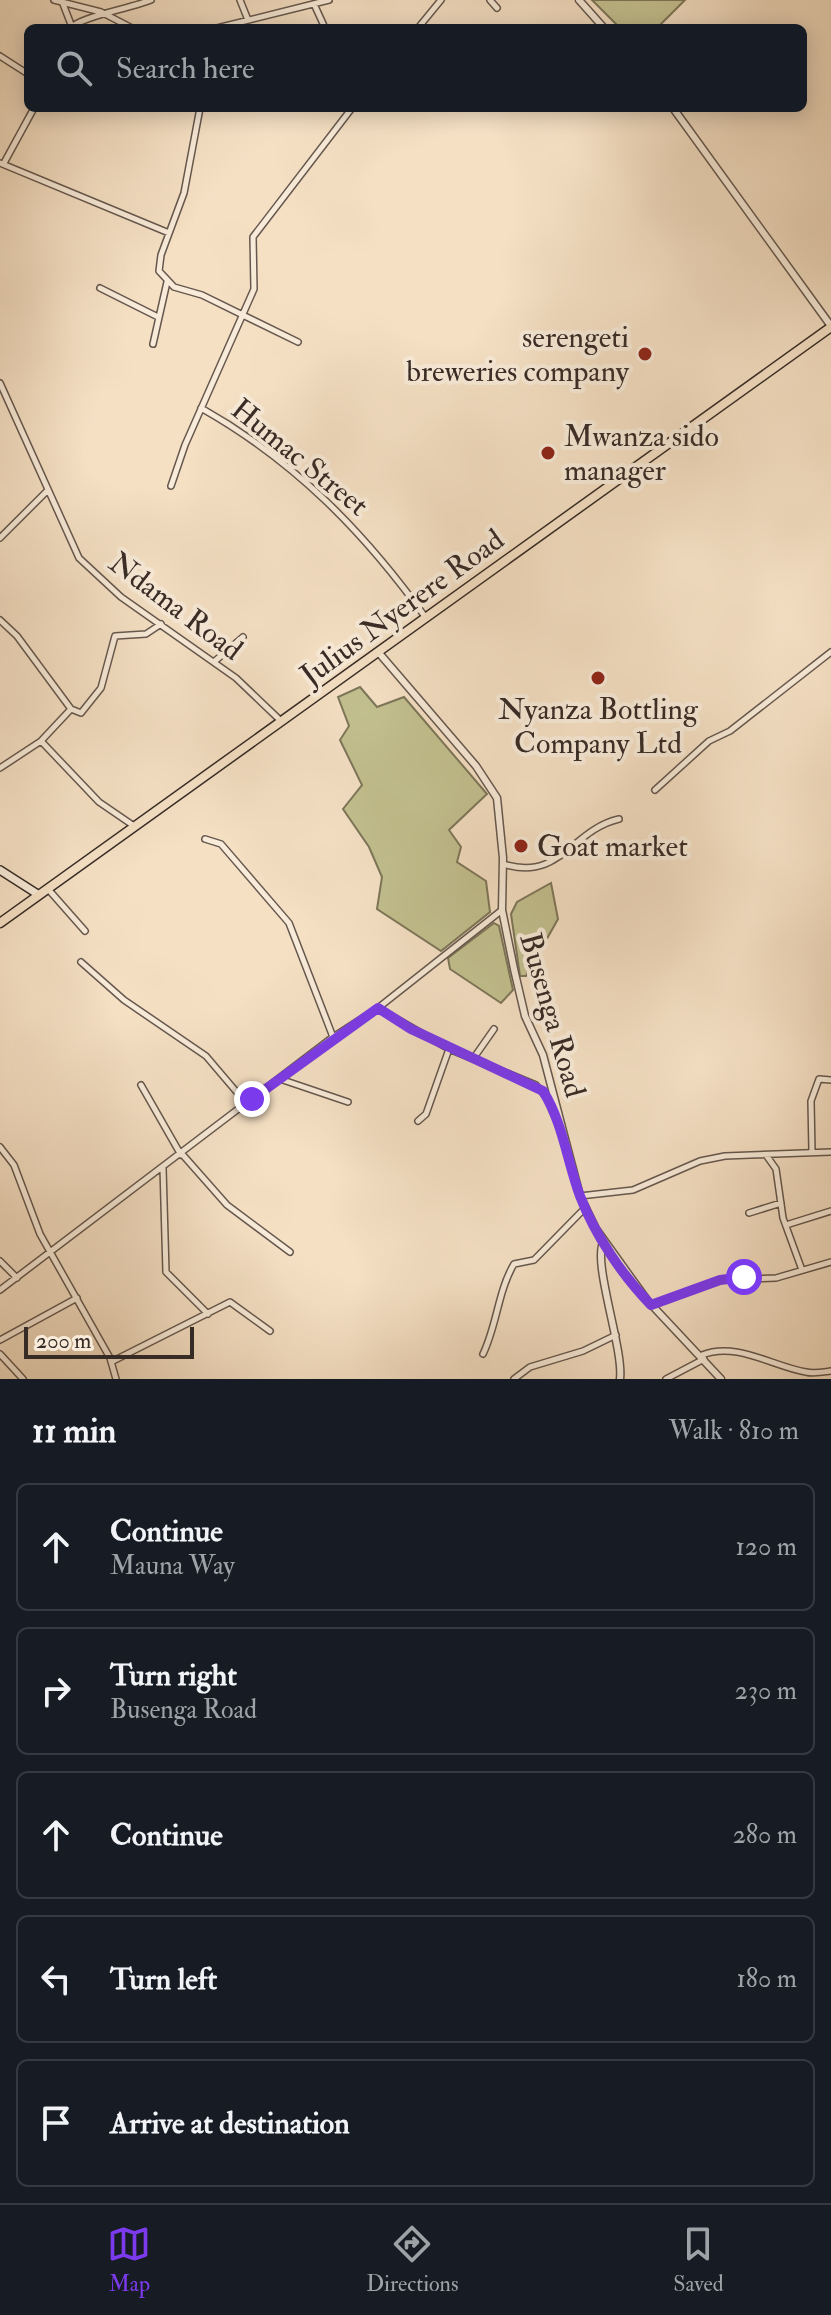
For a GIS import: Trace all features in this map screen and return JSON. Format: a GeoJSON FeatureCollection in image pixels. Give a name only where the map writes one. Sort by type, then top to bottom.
{"type":"FeatureCollection","features":[{"type":"Feature","properties":{"kind":"highway","name":"Julius Nyerere Road"},"geometry":{"type":"LineString","coordinates":[[0,923],[831,327]]}},
{"type":"Feature","properties":{"kind":"main road"},"geometry":{"type":"LineString","coordinates":[[0,870],[39,895]]}},
{"type":"Feature","properties":{"kind":"street"},"geometry":{"type":"LineString","coordinates":[[76,24],[82,19],[106,15],[151,0]]}},
{"type":"Feature","properties":{"kind":"street"},"geometry":{"type":"LineString","coordinates":[[240,0],[248,20]]}},
{"type":"Feature","properties":{"kind":"street"},"geometry":{"type":"LineString","coordinates":[[232,24],[329,0]]}},
{"type":"Feature","properties":{"kind":"street"},"geometry":{"type":"LineString","coordinates":[[421,24],[441,0]]}},
{"type":"Feature","properties":{"kind":"street"},"geometry":{"type":"LineString","coordinates":[[490,0],[497,8]]}},
{"type":"Feature","properties":{"kind":"street"},"geometry":{"type":"LineString","coordinates":[[579,0],[600,24]]}},
{"type":"Feature","properties":{"kind":"street"},"geometry":{"type":"LineString","coordinates":[[58,1],[106,15],[124,24]]}},
{"type":"Feature","properties":{"kind":"street"},"geometry":{"type":"LineString","coordinates":[[58,1],[70,24]]}},
{"type":"Feature","properties":{"kind":"street"},"geometry":{"type":"LineString","coordinates":[[314,4],[323,24]]}},
{"type":"Feature","properties":{"kind":"street"},"geometry":{"type":"LineString","coordinates":[[0,56],[24,71]]}},
{"type":"Feature","properties":{"kind":"street"},"geometry":{"type":"LineString","coordinates":[[32,112],[2,163],[169,233]]}},
{"type":"Feature","properties":{"kind":"street"},"geometry":{"type":"LineString","coordinates":[[153,344],[167,282],[159,265],[184,193],[199,112]]}},
{"type":"Feature","properties":{"kind":"street"},"geometry":{"type":"LineString","coordinates":[[171,486],[201,408],[254,289],[253,237],[349,112]]}},
{"type":"Feature","properties":{"kind":"street"},"geometry":{"type":"LineString","coordinates":[[676,112],[831,327]]}},
{"type":"Feature","properties":{"kind":"street"},"geometry":{"type":"LineString","coordinates":[[167,282],[243,313],[298,342]]}},
{"type":"Feature","properties":{"kind":"street"},"geometry":{"type":"LineString","coordinates":[[100,288],[158,317]]}},
{"type":"Feature","properties":{"kind":"street","name":"Ndama Road"},"geometry":{"type":"LineString","coordinates":[[0,383],[79,558],[121,597],[215,661],[282,722]]}},
{"type":"Feature","properties":{"kind":"street","name":"Humac Street"},"geometry":{"type":"LineString","coordinates":[[201,408],[240,431],[324,496],[380,555],[427,619]]}},
{"type":"Feature","properties":{"kind":"street"},"geometry":{"type":"LineString","coordinates":[[0,538],[48,490]]}},
{"type":"Feature","properties":{"kind":"street"},"geometry":{"type":"LineString","coordinates":[[0,620],[71,709],[81,713],[98,693],[115,636],[146,634],[161,624]]}},
{"type":"Feature","properties":{"kind":"street"},"geometry":{"type":"LineString","coordinates":[[215,661],[243,637]]}},
{"type":"Feature","properties":{"kind":"street"},"geometry":{"type":"LineString","coordinates":[[655,790],[709,741],[721,737],[831,652]]}},
{"type":"Feature","properties":{"kind":"street","name":"Busenga Road"},"geometry":{"type":"LineString","coordinates":[[379,653],[476,766],[497,798],[503,864],[502,910],[525,1016],[543,1055],[580,1196],[604,1241],[651,1305],[704,1357],[721,1379]]}},
{"type":"Feature","properties":{"kind":"street"},"geometry":{"type":"LineString","coordinates":[[0,768],[41,741],[71,709]]}},
{"type":"Feature","properties":{"kind":"street"},"geometry":{"type":"LineString","coordinates":[[41,741],[99,802],[135,827]]}},
{"type":"Feature","properties":{"kind":"street"},"geometry":{"type":"LineString","coordinates":[[503,864],[520,870],[544,867],[605,823],[619,819]]}},
{"type":"Feature","properties":{"kind":"street"},"geometry":{"type":"LineString","coordinates":[[205,839],[221,844],[289,923],[333,1037]]}},
{"type":"Feature","properties":{"kind":"street"},"geometry":{"type":"LineString","coordinates":[[48,889],[85,931]]}},
{"type":"Feature","properties":{"kind":"street"},"geometry":{"type":"LineString","coordinates":[[0,1290],[182,1155],[333,1037],[378,1008],[502,910]]}},
{"type":"Feature","properties":{"kind":"street"},"geometry":{"type":"LineString","coordinates":[[81,962],[124,1000],[206,1056],[246,1103]]}},
{"type":"Feature","properties":{"kind":"street"},"geometry":{"type":"LineString","coordinates":[[378,1008],[449,1049],[536,1085],[547,1098],[564,1137]]}},
{"type":"Feature","properties":{"kind":"street"},"geometry":{"type":"LineString","coordinates":[[473,1059],[494,1029]]}},
{"type":"Feature","properties":{"kind":"street"},"geometry":{"type":"LineString","coordinates":[[418,1121],[426,1114],[449,1049]]}},
{"type":"Feature","properties":{"kind":"street"},"geometry":{"type":"LineString","coordinates":[[279,1079],[348,1102]]}},
{"type":"Feature","properties":{"kind":"street"},"geometry":{"type":"LineString","coordinates":[[812,1151],[812,1092],[819,1079],[831,1080]]}},
{"type":"Feature","properties":{"kind":"street"},"geometry":{"type":"LineString","coordinates":[[141,1085],[182,1155],[227,1205],[290,1252]]}},
{"type":"Feature","properties":{"kind":"street"},"geometry":{"type":"LineString","coordinates":[[0,1147],[14,1165],[40,1234],[111,1362],[116,1379]]}},
{"type":"Feature","properties":{"kind":"street"},"geometry":{"type":"LineString","coordinates":[[580,1196],[641,1188],[700,1161],[766,1154],[831,1152]]}},
{"type":"Feature","properties":{"kind":"street"},"geometry":{"type":"LineString","coordinates":[[766,1154],[776,1169],[786,1225],[802,1270]]}},
{"type":"Feature","properties":{"kind":"street"},"geometry":{"type":"LineString","coordinates":[[163,1167],[166,1272],[208,1314]]}},
{"type":"Feature","properties":{"kind":"street"},"geometry":{"type":"LineString","coordinates":[[749,1213],[781,1203]]}},
{"type":"Feature","properties":{"kind":"street"},"geometry":{"type":"LineString","coordinates":[[483,1354],[495,1330],[505,1279],[514,1264],[534,1260],[586,1207]]}},
{"type":"Feature","properties":{"kind":"street"},"geometry":{"type":"LineString","coordinates":[[786,1225],[831,1211]]}},
{"type":"Feature","properties":{"kind":"street"},"geometry":{"type":"LineString","coordinates":[[604,1241],[600,1255],[616,1335],[620,1379]]}},
{"type":"Feature","properties":{"kind":"street"},"geometry":{"type":"LineString","coordinates":[[0,1261],[17,1278]]}},
{"type":"Feature","properties":{"kind":"street"},"geometry":{"type":"LineString","coordinates":[[651,1305],[720,1280],[776,1278],[831,1262]]}},
{"type":"Feature","properties":{"kind":"street"},"geometry":{"type":"LineString","coordinates":[[0,1340],[77,1298]]}},
{"type":"Feature","properties":{"kind":"street"},"geometry":{"type":"LineString","coordinates":[[111,1362],[221,1305],[235,1302],[270,1331]]}},
{"type":"Feature","properties":{"kind":"street"},"geometry":{"type":"LineString","coordinates":[[514,1379],[530,1367],[583,1351],[616,1335]]}},
{"type":"Feature","properties":{"kind":"street"},"geometry":{"type":"LineString","coordinates":[[666,1379],[704,1357],[724,1352],[757,1356],[808,1373],[831,1371]]}},
{"type":"Feature","properties":{"kind":"street"},"geometry":{"type":"LineString","coordinates":[[0,1354],[23,1379]]}},
{"type":"Feature","properties":{"kind":"shaded area"},"geometry":{"type":"Polygon","coordinates":[[[592,0],[685,0],[661,24],[616,24],[592,0]]]}},
{"type":"Feature","properties":{"kind":"shaded area"},"geometry":{"type":"Polygon","coordinates":[[[360,687],[377,707],[404,697],[487,794],[449,830],[461,847],[457,862],[486,881],[490,912],[441,951],[377,909],[382,877],[369,847],[343,809],[362,785],[340,740],[349,726],[338,697],[360,687]]]}},
{"type":"Feature","properties":{"kind":"shaded area"},"geometry":{"type":"Polygon","coordinates":[[[551,883],[558,919],[526,976],[520,976],[511,914],[517,902],[551,883]]]}},
{"type":"Feature","properties":{"kind":"shaded area"},"geometry":{"type":"Polygon","coordinates":[[[494,923],[499,926],[513,990],[501,1003],[450,969],[448,958],[494,923]]]}},
{"type":"Feature","properties":{"kind":"place","name":"serengeti breweries company"},"geometry":{"type":"Point","coordinates":[645,354]}},
{"type":"Feature","properties":{"kind":"place","name":"Mwanza sido manager"},"geometry":{"type":"Point","coordinates":[548,453]}},
{"type":"Feature","properties":{"kind":"place","name":"Nyanza Bottling Company Ltd"},"geometry":{"type":"Point","coordinates":[598,678]}},
{"type":"Feature","properties":{"kind":"place","name":"Goat market"},"geometry":{"type":"Point","coordinates":[521,846]}},
{"type":"Feature","properties":{"kind":"route"},"geometry":{"type":"LineString","coordinates":[[252,1099],[333,1037],[378,1008],[411,1029],[479,1063],[536,1085],[543,1091],[564,1137],[580,1196],[596,1229],[651,1305],[720,1280],[744,1277]]}}]}
